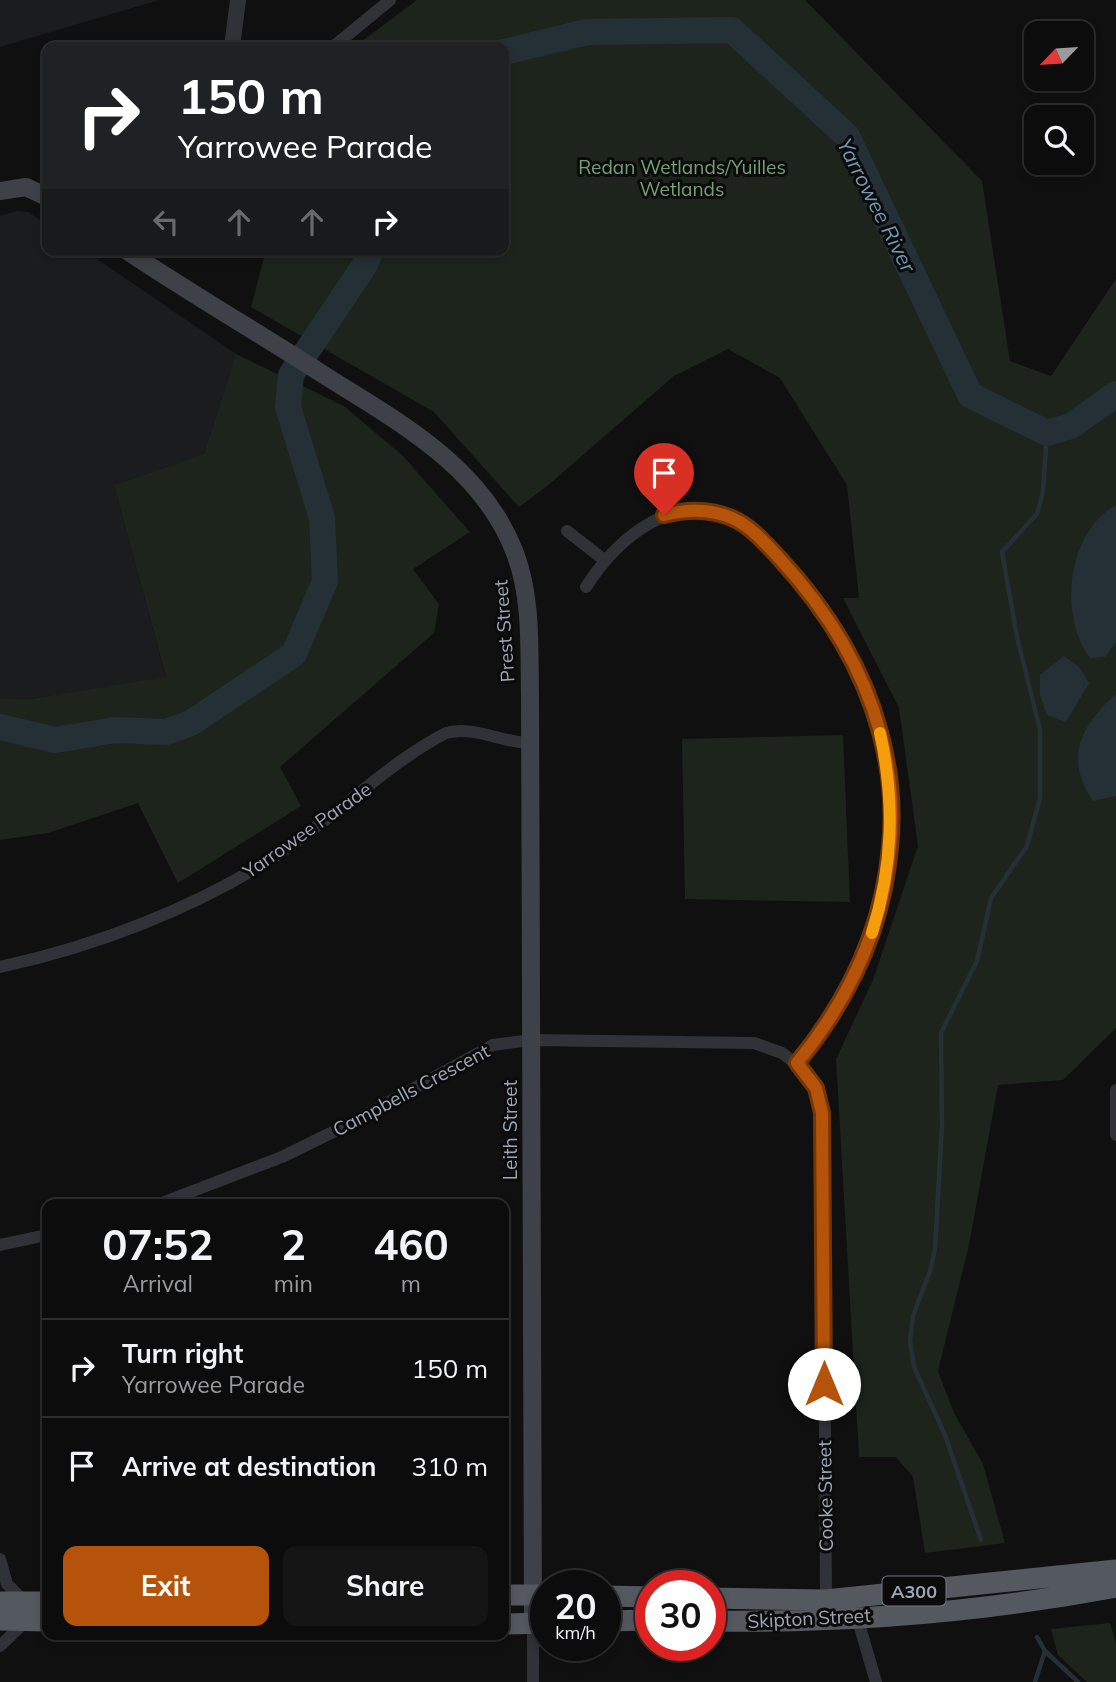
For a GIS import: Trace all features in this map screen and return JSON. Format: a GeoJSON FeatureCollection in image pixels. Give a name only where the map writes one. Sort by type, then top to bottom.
{"type":"FeatureCollection","features":[{"type":"Feature","properties":{"kind":"highway","name":"Skipton Street"},"geometry":{"type":"LineString","coordinates":[[726,1598],[826,1600],[1116,1570]]}},
{"type":"Feature","properties":{"kind":"highway","name":"Skipton Street"},"geometry":{"type":"LineString","coordinates":[[726,1621],[857,1617],[977,1608],[1116,1587]]}},
{"type":"Feature","properties":{"kind":"highway"},"geometry":{"type":"LineString","coordinates":[[509,1595],[530,1595]]}},
{"type":"Feature","properties":{"kind":"highway"},"geometry":{"type":"LineString","coordinates":[[0,1602],[33,1614]]}},
{"type":"Feature","properties":{"kind":"highway"},"geometry":{"type":"LineString","coordinates":[[0,1620],[33,1614]]}},
{"type":"Feature","properties":{"kind":"highway"},"geometry":{"type":"LineString","coordinates":[[509,1624],[530,1623]]}},
{"type":"Feature","properties":{"kind":"main road"},"geometry":{"type":"LineString","coordinates":[[0,191],[26,187],[42,195]]}},
{"type":"Feature","properties":{"kind":"main road","name":"Prest Street"},"geometry":{"type":"LineString","coordinates":[[136,256],[286,350],[439,452],[479,491],[503,526],[521,571],[527,606],[531,1040]]}},
{"type":"Feature","properties":{"kind":"main road","name":"Leith Street"},"geometry":{"type":"LineString","coordinates":[[531,1040],[539,1570]]}},
{"type":"Feature","properties":{"kind":"street"},"geometry":{"type":"LineString","coordinates":[[233,42],[238,0]]}},
{"type":"Feature","properties":{"kind":"street"},"geometry":{"type":"LineString","coordinates":[[339,42],[390,0]]}},
{"type":"Feature","properties":{"kind":"street"},"geometry":{"type":"LineString","coordinates":[[586,587],[603,559],[633,534],[664,515],[701,511],[738,521],[763,540],[812,595],[842,640],[866,692],[880,732],[889,785],[891,838],[884,888],[872,935],[856,972],[820,1035],[797,1063]]}},
{"type":"Feature","properties":{"kind":"street"},"geometry":{"type":"LineString","coordinates":[[567,531],[603,559]]}},
{"type":"Feature","properties":{"kind":"street","name":"Yarrowee Parade"},"geometry":{"type":"LineString","coordinates":[[0,967],[96,940],[154,919],[209,894],[279,854],[446,733],[465,730],[510,743],[530,743]]}},
{"type":"Feature","properties":{"kind":"street","name":"Campbells Crescent"},"geometry":{"type":"LineString","coordinates":[[174,1199],[212,1186],[314,1141],[482,1049],[531,1040],[754,1043],[782,1053],[797,1063]]}},
{"type":"Feature","properties":{"kind":"street","name":"Cooke Street"},"geometry":{"type":"LineString","coordinates":[[797,1063],[816,1088],[822,1113],[826,1600]]}},
{"type":"Feature","properties":{"kind":"street"},"geometry":{"type":"LineString","coordinates":[[1116,1090],[1116,1135]]}},
{"type":"Feature","properties":{"kind":"street"},"geometry":{"type":"LineString","coordinates":[[0,1245],[42,1236]]}},
{"type":"Feature","properties":{"kind":"street"},"geometry":{"type":"LineString","coordinates":[[0,1559],[7,1584],[33,1614],[0,1646]]}},
{"type":"Feature","properties":{"kind":"street"},"geometry":{"type":"LineString","coordinates":[[857,1617],[876,1682]]}},
{"type":"Feature","properties":{"kind":"street","name":"Leith Street"},"geometry":{"type":"LineString","coordinates":[[533,1682],[535,1661]]}},
{"type":"Feature","properties":{"kind":"shaded area"},"geometry":{"type":"Polygon","coordinates":[[[0,0],[159,0],[0,47],[0,0]]]}},
{"type":"Feature","properties":{"kind":"shaded area"},"geometry":{"type":"Polygon","coordinates":[[[16,211],[28,212],[42,222],[42,256],[93,256],[236,354],[204,454],[114,485],[166,678],[30,699],[0,698],[0,216],[16,211]]]}},
{"type":"Feature","properties":{"kind":"shaded area"},"geometry":{"type":"Polygon","coordinates":[[[1116,505],[1116,642],[1105,657],[1090,658],[1080,640],[1074,620],[1071,598],[1073,576],[1078,554],[1087,534],[1100,518],[1116,505]]]}},
{"type":"Feature","properties":{"kind":"shaded area"},"geometry":{"type":"Polygon","coordinates":[[[1064,656],[1079,667],[1089,683],[1066,722],[1047,715],[1040,695],[1040,675],[1064,656]]]}},
{"type":"Feature","properties":{"kind":"shaded area"},"geometry":{"type":"Polygon","coordinates":[[[1116,694],[1116,796],[1093,801],[1079,771],[1080,744],[1093,718],[1116,694]]]}},
{"type":"Feature","properties":{"kind":"green space","name":"Redan Wetlands/Yuilles Wetlands"},"geometry":{"type":"Polygon","coordinates":[[[417,0],[805,0],[982,181],[1010,361],[1051,376],[1116,279],[1116,1028],[1063,1080],[998,1085],[969,1245],[938,1371],[954,1413],[983,1464],[1005,1543],[925,1553],[913,1477],[896,1457],[859,1457],[836,1059],[873,980],[918,846],[899,708],[843,598],[859,598],[847,485],[780,378],[728,349],[674,376],[546,487],[519,507],[434,412],[251,307],[264,256],[509,256],[509,42],[361,42],[417,0]]]}},
{"type":"Feature","properties":{"kind":"green space"},"geometry":{"type":"Polygon","coordinates":[[[236,354],[344,406],[403,456],[470,532],[413,569],[439,604],[434,633],[280,767],[301,806],[178,883],[138,803],[48,833],[0,840],[0,698],[30,699],[166,677],[114,485],[204,454],[236,354]]]}},
{"type":"Feature","properties":{"kind":"green space"},"geometry":{"type":"Polygon","coordinates":[[[843,735],[850,902],[685,899],[682,739],[843,735]]]}},
{"type":"Feature","properties":{"kind":"green space"},"geometry":{"type":"Polygon","coordinates":[[[1110,1623],[1116,1643],[1116,1682],[1087,1682],[1058,1655],[1051,1629],[1110,1623]]]}},
{"type":"Feature","properties":{"kind":"waterway","name":"Yarrowee River"},"geometry":{"type":"LineString","coordinates":[[509,51],[587,32],[732,30],[847,136],[970,395],[1047,433],[1071,426],[1116,394]]}},
{"type":"Feature","properties":{"kind":"waterway","name":"Yarrowee River"},"geometry":{"type":"LineString","coordinates":[[0,727],[55,740],[115,730],[166,732],[191,723],[294,654],[325,581],[322,518],[288,407],[291,375],[368,256]]}},
{"type":"Feature","properties":{"kind":"waterway"},"geometry":{"type":"LineString","coordinates":[[981,1540],[945,1435],[914,1367],[910,1341],[913,1316],[930,1271],[935,1249],[942,1124],[941,1033],[977,961],[991,898],[1027,846],[1040,798],[1040,730],[1017,637],[1002,552],[1037,514],[1043,491],[1047,433]]}},
{"type":"Feature","properties":{"kind":"waterway"},"geometry":{"type":"LineString","coordinates":[[1035,1682],[1045,1651],[1037,1637]]}},
{"type":"Feature","properties":{"kind":"waterway"},"geometry":{"type":"LineString","coordinates":[[1045,1651],[1078,1682]]}},
{"type":"Feature","properties":{"kind":"slow traffic"},"geometry":{"type":"LineString","coordinates":[[872,933],[884,888],[891,828],[887,765],[880,733]]}},
{"type":"Feature","properties":{"kind":"route"},"geometry":{"type":"LineString","coordinates":[[664,515],[691,511],[712,512],[732,518],[763,540],[805,586],[842,640],[866,692],[884,750],[891,828],[884,888],[876,921],[845,994],[820,1035],[797,1063],[816,1088],[822,1113],[825,1230],[824,1384]]}}]}
